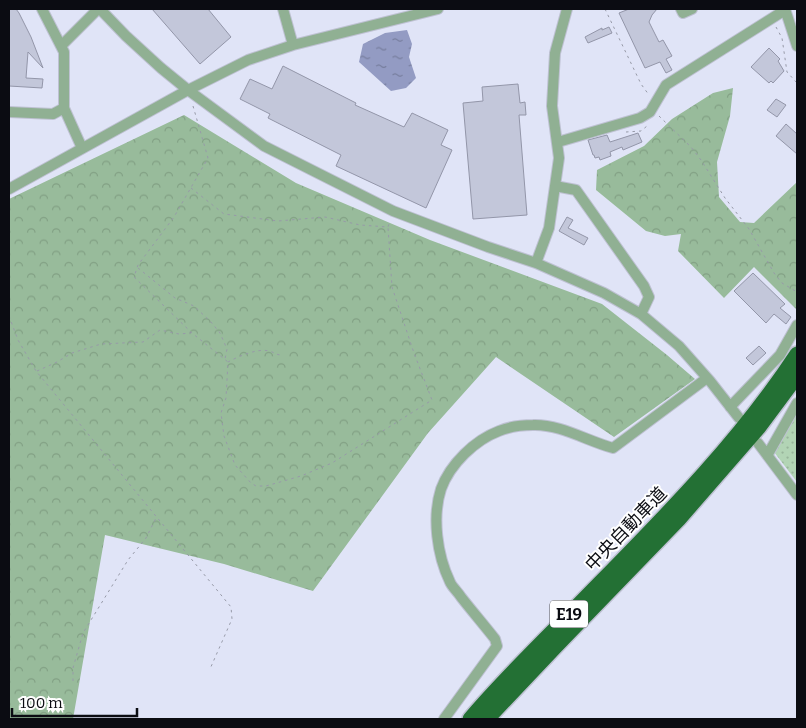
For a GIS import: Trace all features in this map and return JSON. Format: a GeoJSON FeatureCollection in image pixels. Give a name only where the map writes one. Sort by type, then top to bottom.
{"type":"FeatureCollection","features":[{"type":"Feature","properties":{"kind":"highway","name":"中央自動車道"},"geometry":{"type":"LineString","coordinates":[[470,719],[706,471],[749,419],[797,354]]}},
{"type":"Feature","properties":{"kind":"highway","name":"中央自動車道"},"geometry":{"type":"LineString","coordinates":[[487,719],[679,519],[759,427],[797,376]]}},
{"type":"Feature","properties":{"kind":"street"},"geometry":{"type":"LineString","coordinates":[[42,9],[64,52],[64,108],[82,148]]}},
{"type":"Feature","properties":{"kind":"street"},"geometry":{"type":"LineString","coordinates":[[61,46],[99,9],[126,36],[188,90],[264,146],[393,212],[536,263],[604,293],[641,314],[679,346],[739,418]]}},
{"type":"Feature","properties":{"kind":"street"},"geometry":{"type":"LineString","coordinates":[[283,9],[292,45]]}},
{"type":"Feature","properties":{"kind":"street"},"geometry":{"type":"LineString","coordinates":[[9,189],[188,90],[248,60],[292,45],[438,9]]}},
{"type":"Feature","properties":{"kind":"street"},"geometry":{"type":"LineString","coordinates":[[536,263],[549,228],[559,158],[552,106],[555,53],[566,9]]}},
{"type":"Feature","properties":{"kind":"street"},"geometry":{"type":"LineString","coordinates":[[681,9],[683,13],[692,9]]}},
{"type":"Feature","properties":{"kind":"street"},"geometry":{"type":"LineString","coordinates":[[558,142],[640,118],[650,112],[666,85],[785,9],[797,46]]}},
{"type":"Feature","properties":{"kind":"street"},"geometry":{"type":"LineString","coordinates":[[9,112],[53,114],[64,108]]}},
{"type":"Feature","properties":{"kind":"street"},"geometry":{"type":"LineString","coordinates":[[555,186],[576,190],[644,286],[649,296],[641,314]]}},
{"type":"Feature","properties":{"kind":"street"},"geometry":{"type":"LineString","coordinates":[[730,407],[780,355],[797,325]]}},
{"type":"Feature","properties":{"kind":"street"},"geometry":{"type":"LineString","coordinates":[[444,719],[497,646],[495,639],[450,583],[443,561],[438,540],[437,513],[441,489],[448,473],[474,445],[499,430],[514,427],[536,425],[553,427],[613,448],[707,378]]}},
{"type":"Feature","properties":{"kind":"street"},"geometry":{"type":"LineString","coordinates":[[768,454],[797,403]]}},
{"type":"Feature","properties":{"kind":"street"},"geometry":{"type":"LineString","coordinates":[[758,443],[797,495]]}},
{"type":"Feature","properties":{"kind":"path"},"geometry":{"type":"LineString","coordinates":[[605,9],[653,106],[701,160],[725,198],[749,229],[774,273],[782,283],[797,292]]}},
{"type":"Feature","properties":{"kind":"path"},"geometry":{"type":"LineString","coordinates":[[771,18],[782,38],[787,72],[797,83]]}},
{"type":"Feature","properties":{"kind":"path"},"geometry":{"type":"LineString","coordinates":[[188,90],[208,158],[174,217],[138,267],[134,277],[192,333],[228,362],[226,398],[221,413],[224,436],[235,465],[256,486],[266,486],[301,476],[332,462],[432,400],[392,287],[388,227],[393,212]]}},
{"type":"Feature","properties":{"kind":"path"},"geometry":{"type":"LineString","coordinates":[[191,188],[224,214],[278,221],[325,217],[360,225],[388,227]]}},
{"type":"Feature","properties":{"kind":"path"},"geometry":{"type":"LineString","coordinates":[[138,267],[175,298],[194,306],[207,318],[220,333],[227,349],[225,359]]}},
{"type":"Feature","properties":{"kind":"path"},"geometry":{"type":"LineString","coordinates":[[9,316],[18,340],[36,371],[231,607],[232,619],[210,669]]}},
{"type":"Feature","properties":{"kind":"path"},"geometry":{"type":"LineString","coordinates":[[36,371],[72,353],[101,344],[143,342],[160,330],[179,334],[192,333]]}},
{"type":"Feature","properties":{"kind":"path"},"geometry":{"type":"LineString","coordinates":[[228,362],[244,354],[262,350],[281,355]]}},
{"type":"Feature","properties":{"kind":"path"},"geometry":{"type":"LineString","coordinates":[[74,681],[73,668],[78,646],[84,633],[128,560],[146,538],[157,516]]}},
{"type":"Feature","properties":{"kind":"green space"},"geometry":{"type":"Polygon","coordinates":[[[733,88],[730,116],[717,162],[719,197],[740,222],[754,223],[797,182],[797,310],[754,267],[724,298],[678,251],[681,234],[665,236],[646,231],[596,190],[597,170],[644,146],[672,119],[713,93],[733,88]]]}},
{"type":"Feature","properties":{"kind":"green space"},"geometry":{"type":"Polygon","coordinates":[[[184,115],[296,183],[430,240],[602,304],[695,379],[614,437],[496,357],[428,433],[313,591],[224,564],[105,535],[73,719],[9,719],[9,199],[184,115]]]}},
{"type":"Feature","properties":{"kind":"green space"},"geometry":{"type":"Polygon","coordinates":[[[797,408],[797,482],[774,452],[797,408]]]}},
{"type":"Feature","properties":{"kind":"water"},"geometry":{"type":"Polygon","coordinates":[[[407,30],[412,44],[409,57],[416,78],[406,88],[391,91],[359,62],[363,44],[385,33],[407,30]]]}},
{"type":"Feature","properties":{"kind":"building"},"geometry":{"type":"Polygon","coordinates":[[[9,9],[16,9],[19,13],[43,68],[28,52],[26,78],[43,79],[42,88],[9,86],[9,9]]]}},
{"type":"Feature","properties":{"kind":"building"},"geometry":{"type":"Polygon","coordinates":[[[152,9],[208,9],[231,37],[200,64],[152,9]]]}},
{"type":"Feature","properties":{"kind":"building"},"geometry":{"type":"Polygon","coordinates":[[[629,9],[657,9],[649,22],[659,42],[663,40],[672,56],[666,59],[672,70],[666,73],[660,62],[645,68],[619,13],[629,9]]]}},
{"type":"Feature","properties":{"kind":"building"},"geometry":{"type":"Polygon","coordinates":[[[609,27],[612,33],[588,43],[585,37],[602,28],[602,30],[609,27]]]}},
{"type":"Feature","properties":{"kind":"building"},"geometry":{"type":"Polygon","coordinates":[[[769,48],[780,59],[778,61],[784,71],[773,83],[771,81],[769,83],[751,67],[769,48]]]}},
{"type":"Feature","properties":{"kind":"building"},"geometry":{"type":"Polygon","coordinates":[[[283,66],[356,103],[355,105],[404,127],[412,113],[448,130],[441,145],[452,150],[426,208],[336,166],[341,155],[268,118],[270,114],[240,99],[250,79],[272,89],[283,66]]]}},
{"type":"Feature","properties":{"kind":"building"},"geometry":{"type":"Polygon","coordinates":[[[518,84],[520,103],[525,102],[526,115],[519,115],[527,215],[473,219],[463,103],[483,101],[482,87],[518,84]]]}},
{"type":"Feature","properties":{"kind":"building"},"geometry":{"type":"Polygon","coordinates":[[[776,99],[786,105],[777,117],[767,110],[776,99]]]}},
{"type":"Feature","properties":{"kind":"building"},"geometry":{"type":"Polygon","coordinates":[[[786,124],[797,134],[797,154],[776,136],[786,124]]]}},
{"type":"Feature","properties":{"kind":"building"},"geometry":{"type":"Polygon","coordinates":[[[638,133],[642,142],[623,150],[622,147],[610,152],[611,156],[600,160],[599,157],[595,158],[593,155],[588,140],[607,135],[610,142],[638,133]]]}},
{"type":"Feature","properties":{"kind":"building"},"geometry":{"type":"Polygon","coordinates":[[[567,217],[573,220],[568,228],[588,238],[584,245],[559,231],[567,217]]]}},
{"type":"Feature","properties":{"kind":"building"},"geometry":{"type":"Polygon","coordinates":[[[753,273],[785,304],[780,308],[791,317],[786,324],[774,314],[766,323],[734,291],[753,273]]]}},
{"type":"Feature","properties":{"kind":"building"},"geometry":{"type":"Polygon","coordinates":[[[759,346],[766,353],[753,365],[746,358],[759,346]]]}}]}
